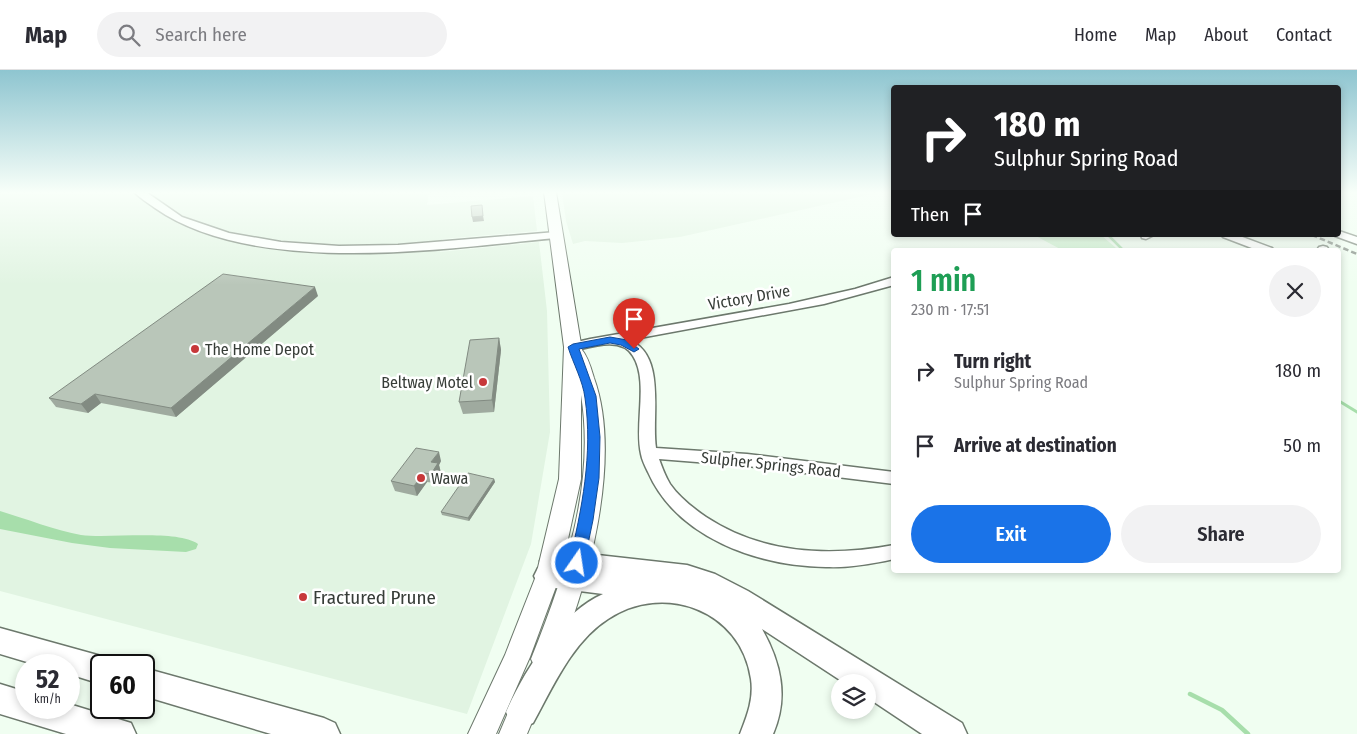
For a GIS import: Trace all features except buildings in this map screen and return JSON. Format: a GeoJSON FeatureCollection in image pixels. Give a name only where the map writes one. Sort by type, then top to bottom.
{"type":"FeatureCollection","features":[{"type":"Feature","properties":{"kind":"highway"},"geometry":{"type":"LineString","coordinates":[[562,570],[657,590],[696,595],[717,604],[748,631],[761,656],[767,689],[761,727],[756,734]]}},
{"type":"Feature","properties":{"kind":"highway"},"geometry":{"type":"LineString","coordinates":[[562,570],[660,572],[687,576],[705,582],[738,599],[951,734]]}},
{"type":"Feature","properties":{"kind":"highway"},"geometry":{"type":"LineString","coordinates":[[510,717],[562,645],[597,610],[634,595],[657,590]]}},
{"type":"Feature","properties":{"kind":"highway"},"geometry":{"type":"LineString","coordinates":[[0,641],[90,667]]}},
{"type":"Feature","properties":{"kind":"highway"},"geometry":{"type":"LineString","coordinates":[[155,685],[324,734]]}},
{"type":"Feature","properties":{"kind":"highway"},"geometry":{"type":"LineString","coordinates":[[0,699],[15,703]]}},
{"type":"Feature","properties":{"kind":"highway"},"geometry":{"type":"LineString","coordinates":[[69,719],[120,734]]}},
{"type":"Feature","properties":{"kind":"main road"},"geometry":{"type":"LineString","coordinates":[[482,734],[510,717],[558,623],[562,570],[586,520],[592,478],[594,437],[591,396],[573,347],[554,223]]}},
{"type":"Feature","properties":{"kind":"street"},"geometry":{"type":"LineString","coordinates":[[190,223],[230,236],[290,247],[376,249],[556,235]]}},
{"type":"Feature","properties":{"kind":"street"},"geometry":{"type":"LineString","coordinates":[[1341,235],[1357,241]]}},
{"type":"Feature","properties":{"kind":"street"},"geometry":{"type":"LineString","coordinates":[[1232,237],[1263,248]]}},
{"type":"Feature","properties":{"kind":"street","name":"Victory Drive"},"geometry":{"type":"LineString","coordinates":[[573,347],[644,332],[846,296],[891,283]]}},
{"type":"Feature","properties":{"kind":"street"},"geometry":{"type":"LineString","coordinates":[[610,340],[624,343],[634,349],[640,354],[644,364],[649,453],[654,473],[677,503],[712,530],[735,542],[762,551],[798,559],[850,561],[876,558],[891,553]]}},
{"type":"Feature","properties":{"kind":"street","name":"Sulpher Springs Road"},"geometry":{"type":"LineString","coordinates":[[649,453],[748,460],[891,478]]}},
{"type":"Feature","properties":{"kind":"shaded area"},"geometry":{"type":"Polygon","coordinates":[[[0,223],[536,223],[537,231],[442,239],[440,252],[539,242],[547,311],[550,432],[531,544],[467,714],[0,591],[0,223]]]}},
{"type":"Feature","properties":{"kind":"shaded area"},"geometry":{"type":"Polygon","coordinates":[[[567,223],[743,223],[680,237],[622,243],[585,241],[573,244],[567,223]]]}},
{"type":"Feature","properties":{"kind":"shaded area"},"geometry":{"type":"Polygon","coordinates":[[[1038,237],[1103,237],[1116,248],[1058,248],[1038,237]]]}},
{"type":"Feature","properties":{"kind":"shaded area"},"geometry":{"type":"Polygon","coordinates":[[[0,511],[81,535],[174,537],[188,539],[198,544],[196,549],[186,552],[110,548],[72,543],[0,529],[0,511]]]}},
{"type":"Feature","properties":{"kind":"waterway"},"geometry":{"type":"LineString","coordinates":[[1110,237],[1121,248]]}},
{"type":"Feature","properties":{"kind":"waterway"},"geometry":{"type":"LineString","coordinates":[[1341,402],[1357,412]]}},
{"type":"Feature","properties":{"kind":"waterway"},"geometry":{"type":"LineString","coordinates":[[1190,694],[1222,710],[1248,734]]}},
{"type":"Feature","properties":{"kind":"railway"},"geometry":{"type":"LineString","coordinates":[[1317,237],[1357,254]]}},
{"type":"Feature","properties":{"kind":"place","name":"The Home Depot"},"geometry":{"type":"Point","coordinates":[195,349]}},
{"type":"Feature","properties":{"kind":"place","name":"Beltway Motel"},"geometry":{"type":"Point","coordinates":[483,382]}},
{"type":"Feature","properties":{"kind":"place","name":"Wawa"},"geometry":{"type":"Point","coordinates":[421,478]}},
{"type":"Feature","properties":{"kind":"place","name":"Fractured Prune"},"geometry":{"type":"Point","coordinates":[303,597]}},
{"type":"Feature","properties":{"kind":"route"},"geometry":{"type":"LineString","coordinates":[[577,563],[592,478],[594,437],[591,396],[573,347],[610,340],[624,343],[634,349]]}}]}
